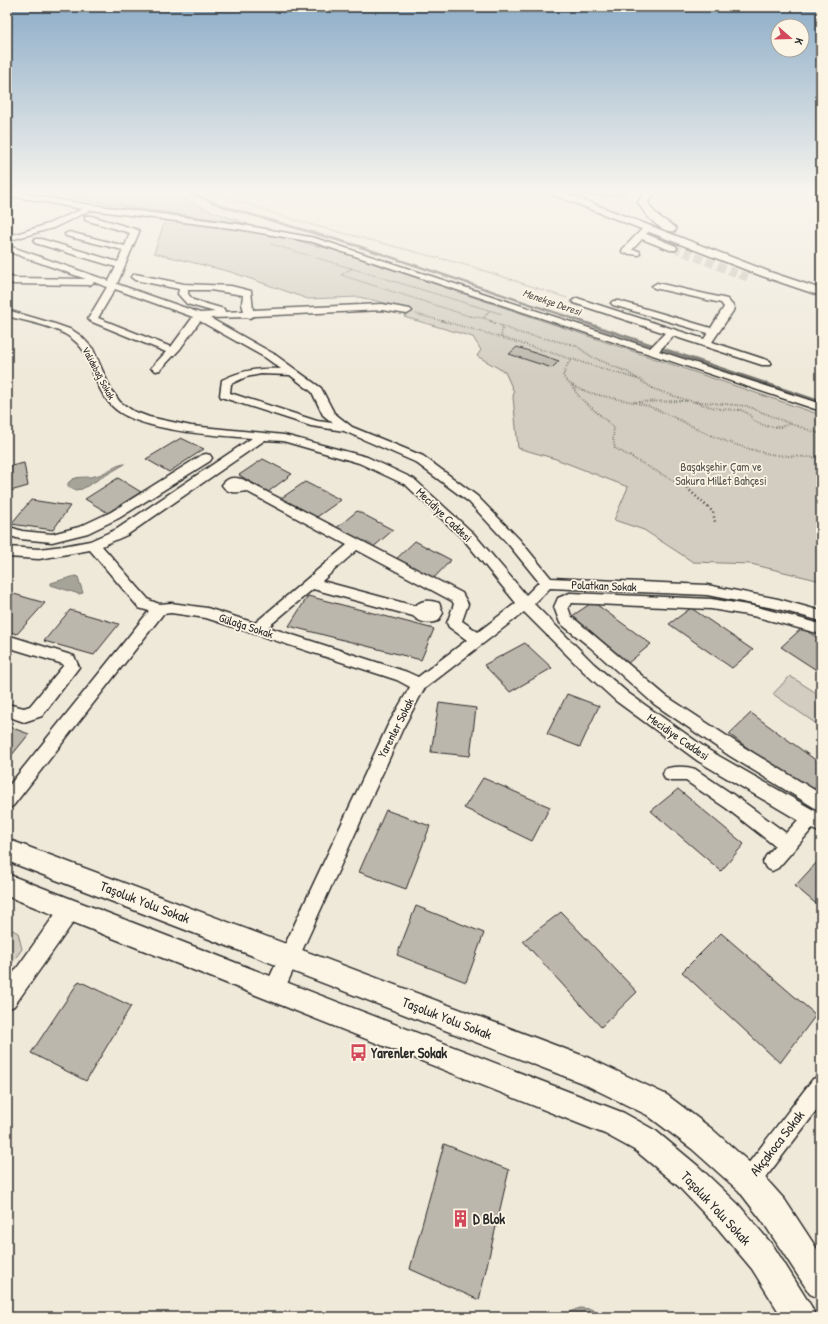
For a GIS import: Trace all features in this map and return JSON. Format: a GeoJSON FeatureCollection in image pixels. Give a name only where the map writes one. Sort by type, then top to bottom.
{"type":"FeatureCollection","features":[{"type":"Feature","properties":{"kind":"main road"},"geometry":{"type":"LineString","coordinates":[[705,253],[821,293]]}},
{"type":"Feature","properties":{"kind":"main road"},"geometry":{"type":"LineString","coordinates":[[734,253],[821,284]]}},
{"type":"Feature","properties":{"kind":"main road","name":"Taşoluk Yolu Sokak"},"geometry":{"type":"LineString","coordinates":[[7,850],[589,1072],[657,1105],[702,1139],[749,1180],[774,1211],[821,1283]]}},
{"type":"Feature","properties":{"kind":"main road","name":"Taşoluk Yolu Sokak"},"geometry":{"type":"LineString","coordinates":[[7,884],[614,1123],[646,1141],[688,1176],[727,1215],[763,1258],[800,1317]]}},
{"type":"Feature","properties":{"kind":"street"},"geometry":{"type":"LineString","coordinates":[[30,253],[108,284],[199,316],[270,356],[317,390],[329,415],[348,428],[419,459],[473,500],[514,542],[547,583],[525,604],[419,685]]}},
{"type":"Feature","properties":{"kind":"street"},"geometry":{"type":"LineString","coordinates":[[77,253],[121,266]]}},
{"type":"Feature","properties":{"kind":"street"},"geometry":{"type":"LineString","coordinates":[[126,253],[121,266],[108,284],[93,319],[172,351]]}},
{"type":"Feature","properties":{"kind":"street"},"geometry":{"type":"LineString","coordinates":[[353,253],[821,408]]}},
{"type":"Feature","properties":{"kind":"street"},"geometry":{"type":"LineString","coordinates":[[135,277],[184,287],[210,287],[231,289],[248,293],[247,304],[250,315]]}},
{"type":"Feature","properties":{"kind":"street"},"geometry":{"type":"LineString","coordinates":[[7,279],[14,281],[108,284]]}},
{"type":"Feature","properties":{"kind":"street"},"geometry":{"type":"LineString","coordinates":[[657,286],[724,301],[728,304],[728,311],[706,343]]}},
{"type":"Feature","properties":{"kind":"street"},"geometry":{"type":"LineString","coordinates":[[184,287],[183,294],[190,302],[221,310],[222,316]]}},
{"type":"Feature","properties":{"kind":"street"},"geometry":{"type":"LineString","coordinates":[[599,298],[713,332]]}},
{"type":"Feature","properties":{"kind":"street"},"geometry":{"type":"LineString","coordinates":[[577,301],[766,363]]}},
{"type":"Feature","properties":{"kind":"street"},"geometry":{"type":"LineString","coordinates":[[199,316],[250,315],[382,307],[408,311]]}},
{"type":"Feature","properties":{"kind":"street","name":"Validebağ Sokak"},"geometry":{"type":"LineString","coordinates":[[7,313],[52,326],[69,332],[78,338],[88,348],[106,390],[116,404],[129,413],[146,420],[191,428],[263,436]]}},
{"type":"Feature","properties":{"kind":"street"},"geometry":{"type":"LineString","coordinates":[[156,368],[172,351],[199,316]]}},
{"type":"Feature","properties":{"kind":"street"},"geometry":{"type":"LineString","coordinates":[[652,352],[672,331]]}},
{"type":"Feature","properties":{"kind":"street"},"geometry":{"type":"LineString","coordinates":[[293,372],[262,371],[243,374],[226,382],[225,395],[315,424],[348,428]]}},
{"type":"Feature","properties":{"kind":"street"},"geometry":{"type":"LineString","coordinates":[[7,552],[39,554],[64,551],[93,544],[122,532],[263,436]]}},
{"type":"Feature","properties":{"kind":"street","name":"Mecidiye Caddesi"},"geometry":{"type":"LineString","coordinates":[[263,436],[284,438],[356,458],[382,468],[410,482],[436,505],[468,537],[525,604],[589,668],[622,697],[704,756],[816,821]]}},
{"type":"Feature","properties":{"kind":"street"},"geometry":{"type":"LineString","coordinates":[[7,530],[20,535],[52,538],[83,530],[115,515],[206,458]]}},
{"type":"Feature","properties":{"kind":"street"},"geometry":{"type":"LineString","coordinates":[[169,480],[183,490]]}},
{"type":"Feature","properties":{"kind":"street"},"geometry":{"type":"LineString","coordinates":[[247,486],[457,597],[461,604],[454,623],[478,640]]}},
{"type":"Feature","properties":{"kind":"street","name":"Gülağa Sokak"},"geometry":{"type":"LineString","coordinates":[[93,544],[144,604],[159,609],[171,608],[207,613],[402,676],[419,685]]}},
{"type":"Feature","properties":{"kind":"street"},"geometry":{"type":"LineString","coordinates":[[257,629],[356,544]]}},
{"type":"Feature","properties":{"kind":"street","name":"Polatkan Sokak"},"geometry":{"type":"LineString","coordinates":[[547,583],[707,590],[778,604],[821,616]]}},
{"type":"Feature","properties":{"kind":"street"},"geometry":{"type":"LineString","coordinates":[[310,584],[419,612]]}},
{"type":"Feature","properties":{"kind":"street"},"geometry":{"type":"LineString","coordinates":[[821,629],[753,611],[711,604],[570,598],[563,602],[561,607],[565,619],[660,700],[736,751],[821,803]]}},
{"type":"Feature","properties":{"kind":"street"},"geometry":{"type":"LineString","coordinates":[[7,801],[159,609]]}},
{"type":"Feature","properties":{"kind":"street"},"geometry":{"type":"LineString","coordinates":[[7,641],[69,660],[71,667],[36,711],[24,715],[7,710]]}},
{"type":"Feature","properties":{"kind":"street","name":"Yarenler Sokak"},"geometry":{"type":"LineString","coordinates":[[274,990],[396,725],[419,685]]}},
{"type":"Feature","properties":{"kind":"street"},"geometry":{"type":"LineString","coordinates":[[671,774],[689,774],[732,803],[787,844]]}},
{"type":"Feature","properties":{"kind":"street"},"geometry":{"type":"LineString","coordinates":[[772,862],[787,844],[816,821]]}},
{"type":"Feature","properties":{"kind":"street"},"geometry":{"type":"LineString","coordinates":[[7,1000],[70,910]]}},
{"type":"Feature","properties":{"kind":"street","name":"Akçakoca Sokak"},"geometry":{"type":"LineString","coordinates":[[749,1180],[821,1087]]}},
{"type":"Feature","properties":{"kind":"path"},"geometry":{"type":"LineString","coordinates":[[302,253],[489,311],[503,314]]}},
{"type":"Feature","properties":{"kind":"path"},"geometry":{"type":"LineString","coordinates":[[412,253],[460,264],[577,301]]}},
{"type":"Feature","properties":{"kind":"path"},"geometry":{"type":"LineString","coordinates":[[352,268],[341,275],[469,316],[484,318],[519,333],[575,345],[592,358],[626,372],[665,393],[719,409],[741,410],[749,414],[754,421],[766,426],[780,427],[791,424]]}},
{"type":"Feature","properties":{"kind":"path"},"geometry":{"type":"LineString","coordinates":[[408,311],[501,337],[571,360],[640,380]]}},
{"type":"Feature","properties":{"kind":"path"},"geometry":{"type":"LineString","coordinates":[[484,318],[489,311]]}},
{"type":"Feature","properties":{"kind":"path"},"geometry":{"type":"LineString","coordinates":[[501,337],[503,326]]}},
{"type":"Feature","properties":{"kind":"path"},"geometry":{"type":"LineString","coordinates":[[571,360],[567,365],[563,376],[566,382],[572,386],[592,393],[667,413],[701,432],[738,446],[759,452],[821,458]]}},
{"type":"Feature","properties":{"kind":"path"},"geometry":{"type":"LineString","coordinates":[[572,386],[575,392],[585,403],[614,427],[613,439],[615,448],[687,488],[713,512],[715,522]]}},
{"type":"Feature","properties":{"kind":"path"},"geometry":{"type":"LineString","coordinates":[[629,402],[690,401],[736,404],[821,434]]}},
{"type":"Feature","properties":{"kind":"green space","name":"Başakşehir Çam ve Sakura Millet Bahçesi"},"geometry":{"type":"Polygon","coordinates":[[[154,253],[342,253],[821,415],[821,581],[751,564],[693,562],[644,530],[614,520],[628,487],[556,459],[518,448],[513,397],[514,392],[505,372],[477,356],[481,350],[473,337],[404,317],[411,309],[359,297],[308,299],[231,272],[154,253]]]}},
{"type":"Feature","properties":{"kind":"green space"},"geometry":{"type":"Polygon","coordinates":[[[790,676],[821,696],[821,727],[773,694],[790,676]]]}},
{"type":"Feature","properties":{"kind":"green space"},"geometry":{"type":"Polygon","coordinates":[[[7,927],[18,933],[22,949],[7,970],[7,927]]]}},
{"type":"Feature","properties":{"kind":"shaded area"},"geometry":{"type":"Polygon","coordinates":[[[125,464],[82,489],[75,490],[68,487],[68,483],[71,480],[99,475],[117,466],[125,464]]]}},
{"type":"Feature","properties":{"kind":"shaded area"},"geometry":{"type":"Polygon","coordinates":[[[75,576],[78,577],[83,593],[79,594],[51,585],[51,583],[75,576]]]}},
{"type":"Feature","properties":{"kind":"shaded area"},"geometry":{"type":"Polygon","coordinates":[[[580,1308],[591,1309],[604,1317],[564,1317],[569,1312],[580,1308]]]}},
{"type":"Feature","properties":{"kind":"building"},"geometry":{"type":"Polygon","coordinates":[[[517,347],[559,361],[552,368],[509,354],[517,347]]]}},
{"type":"Feature","properties":{"kind":"building"},"geometry":{"type":"Polygon","coordinates":[[[181,438],[204,449],[169,472],[146,459],[181,438]]]}},
{"type":"Feature","properties":{"kind":"building"},"geometry":{"type":"Polygon","coordinates":[[[263,459],[292,474],[268,492],[239,475],[263,459]]]}},
{"type":"Feature","properties":{"kind":"building"},"geometry":{"type":"Polygon","coordinates":[[[24,463],[28,486],[7,492],[7,467],[24,463]]]}},
{"type":"Feature","properties":{"kind":"building"},"geometry":{"type":"Polygon","coordinates":[[[118,478],[141,492],[108,513],[85,499],[118,478]]]}},
{"type":"Feature","properties":{"kind":"building"},"geometry":{"type":"Polygon","coordinates":[[[305,482],[341,500],[314,519],[280,499],[305,482]]]}},
{"type":"Feature","properties":{"kind":"building"},"geometry":{"type":"Polygon","coordinates":[[[31,500],[70,506],[53,530],[11,524],[31,500]]]}},
{"type":"Feature","properties":{"kind":"building"},"geometry":{"type":"Polygon","coordinates":[[[357,511],[393,530],[370,550],[334,530],[357,511]]]}},
{"type":"Feature","properties":{"kind":"building"},"geometry":{"type":"Polygon","coordinates":[[[415,541],[451,560],[431,581],[393,562],[415,541]]]}},
{"type":"Feature","properties":{"kind":"building"},"geometry":{"type":"Polygon","coordinates":[[[7,592],[45,603],[17,634],[7,631],[7,592]]]}},
{"type":"Feature","properties":{"kind":"building"},"geometry":{"type":"Polygon","coordinates":[[[308,596],[434,629],[421,660],[289,626],[308,596]]]}},
{"type":"Feature","properties":{"kind":"building"},"geometry":{"type":"Polygon","coordinates":[[[593,602],[651,644],[628,663],[569,618],[593,602]]]}},
{"type":"Feature","properties":{"kind":"building"},"geometry":{"type":"Polygon","coordinates":[[[691,608],[753,650],[732,668],[669,624],[691,608]]]}},
{"type":"Feature","properties":{"kind":"building"},"geometry":{"type":"Polygon","coordinates":[[[70,610],[119,624],[94,655],[44,641],[70,610]]]}},
{"type":"Feature","properties":{"kind":"building"},"geometry":{"type":"Polygon","coordinates":[[[802,628],[821,640],[821,673],[781,647],[802,628]]]}},
{"type":"Feature","properties":{"kind":"building"},"geometry":{"type":"Polygon","coordinates":[[[525,643],[552,668],[510,692],[484,665],[525,643]]]}},
{"type":"Feature","properties":{"kind":"building"},"geometry":{"type":"Polygon","coordinates":[[[567,694],[599,706],[580,747],[547,734],[567,694]]]}},
{"type":"Feature","properties":{"kind":"building"},"geometry":{"type":"Polygon","coordinates":[[[439,703],[476,708],[470,756],[431,752],[439,703]]]}},
{"type":"Feature","properties":{"kind":"building"},"geometry":{"type":"Polygon","coordinates":[[[751,713],[821,764],[821,781],[809,794],[729,734],[751,713]]]}},
{"type":"Feature","properties":{"kind":"building"},"geometry":{"type":"Polygon","coordinates":[[[7,726],[29,734],[7,761],[7,726]]]}},
{"type":"Feature","properties":{"kind":"building"},"geometry":{"type":"Polygon","coordinates":[[[483,778],[550,807],[532,841],[464,808],[483,778]]]}},
{"type":"Feature","properties":{"kind":"building"},"geometry":{"type":"Polygon","coordinates":[[[678,789],[744,844],[721,871],[651,811],[678,789]]]}},
{"type":"Feature","properties":{"kind":"building"},"geometry":{"type":"Polygon","coordinates":[[[386,810],[430,826],[406,889],[359,872],[386,810]]]}},
{"type":"Feature","properties":{"kind":"building"},"geometry":{"type":"Polygon","coordinates":[[[820,859],[821,860],[821,908],[795,886],[820,859]]]}},
{"type":"Feature","properties":{"kind":"building"},"geometry":{"type":"Polygon","coordinates":[[[416,906],[484,933],[466,982],[397,955],[416,906]]]}},
{"type":"Feature","properties":{"kind":"building"},"geometry":{"type":"Polygon","coordinates":[[[561,912],[637,992],[601,1027],[523,941],[561,912]]]}},
{"type":"Feature","properties":{"kind":"building"},"geometry":{"type":"Polygon","coordinates":[[[721,933],[816,1015],[780,1063],[682,972],[721,933]]]}},
{"type":"Feature","properties":{"kind":"building"},"geometry":{"type":"Polygon","coordinates":[[[79,981],[131,1006],[86,1081],[31,1053],[79,981]]]}},
{"type":"Feature","properties":{"kind":"building","name":"D Blok"},"geometry":{"type":"Polygon","coordinates":[[[444,1144],[509,1170],[479,1300],[410,1269],[444,1144]]]}},
{"type":"Feature","properties":{"kind":"waterway","name":"Menekşe Deresi"},"geometry":{"type":"LineString","coordinates":[[378,253],[583,322]]}},
{"type":"Feature","properties":{"kind":"waterway","name":"Menekşe Deresi"},"geometry":{"type":"LineString","coordinates":[[580,321],[821,402]]}},
{"type":"Feature","properties":{"kind":"tunnel"},"geometry":{"type":"LineString","coordinates":[[685,253],[751,279]]}},
{"type":"Feature","properties":{"kind":"place","name":"Yarenler Sokak"},"geometry":{"type":"Point","coordinates":[358,1053]}},
{"type":"Feature","properties":{"kind":"place","name":"D Blok"},"geometry":{"type":"Point","coordinates":[460,1219]}}]}
